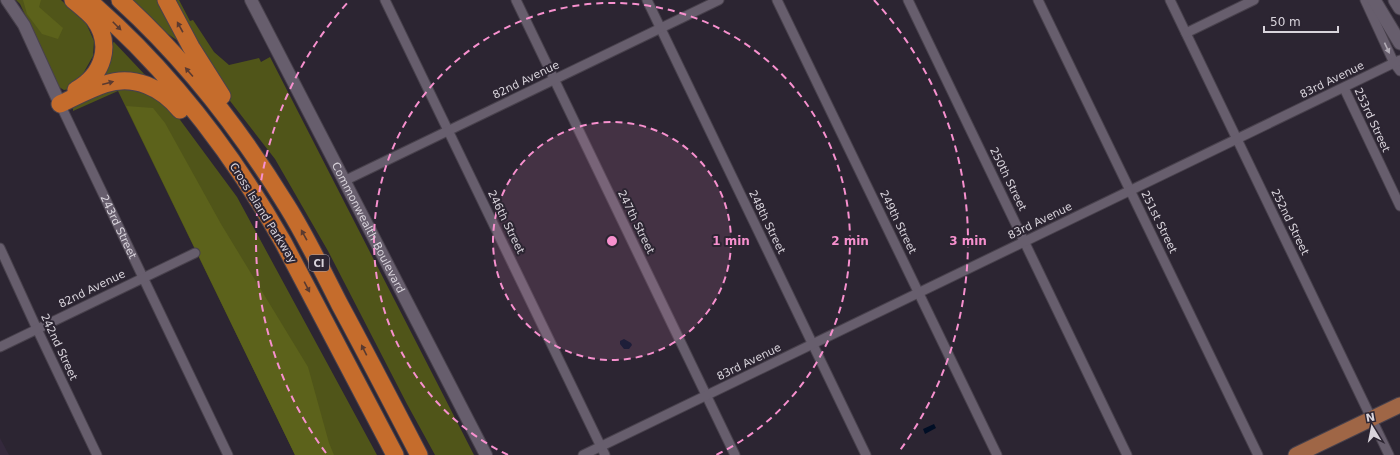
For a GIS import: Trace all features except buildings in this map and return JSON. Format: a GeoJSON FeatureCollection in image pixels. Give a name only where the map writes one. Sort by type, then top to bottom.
{"type":"FeatureCollection","features":[{"type":"Feature","properties":{"kind":"highway"},"geometry":{"type":"LineString","coordinates":[[58,101],[92,78],[100,67],[103,54],[103,41],[98,26],[89,14],[73,0]]}},
{"type":"Feature","properties":{"kind":"highway","name":"Cross Island Parkway"},"geometry":{"type":"LineString","coordinates":[[88,0],[129,39],[184,98],[237,169],[283,242],[395,455]]}},
{"type":"Feature","properties":{"kind":"highway","name":"Cross Island Parkway"},"geometry":{"type":"LineString","coordinates":[[120,0],[180,61],[248,146],[268,176],[295,220],[419,455]]}},
{"type":"Feature","properties":{"kind":"highway"},"geometry":{"type":"LineString","coordinates":[[166,0],[191,47],[212,82],[225,100],[248,146]]}},
{"type":"Feature","properties":{"kind":"highway"},"geometry":{"type":"LineString","coordinates":[[58,101],[113,82],[129,81],[151,86],[171,99],[199,133],[237,169]]}},
{"type":"Feature","properties":{"kind":"highway"},"geometry":{"type":"LineString","coordinates":[[382,385],[430,455]]}},
{"type":"Feature","properties":{"kind":"highway"},"geometry":{"type":"LineString","coordinates":[[358,386],[382,455]]}},
{"type":"Feature","properties":{"kind":"main road"},"geometry":{"type":"LineString","coordinates":[[1374,0],[1400,42]]}},
{"type":"Feature","properties":{"kind":"main road"},"geometry":{"type":"LineString","coordinates":[[1395,0],[1400,8]]}},
{"type":"Feature","properties":{"kind":"main road"},"geometry":{"type":"LineString","coordinates":[[1296,455],[1400,405]]}},
{"type":"Feature","properties":{"kind":"street","name":"243rd Street"},"geometry":{"type":"LineString","coordinates":[[7,0],[24,25],[58,101],[228,455]]}},
{"type":"Feature","properties":{"kind":"street","name":"Commonwealth Boulevard"},"geometry":{"type":"LineString","coordinates":[[251,0],[486,455]]}},
{"type":"Feature","properties":{"kind":"street","name":"246th Street"},"geometry":{"type":"LineString","coordinates":[[385,0],[603,451]]}},
{"type":"Feature","properties":{"kind":"street","name":"247th Street"},"geometry":{"type":"LineString","coordinates":[[516,0],[735,455]]}},
{"type":"Feature","properties":{"kind":"street","name":"248th Street"},"geometry":{"type":"LineString","coordinates":[[647,0],[866,455]]}},
{"type":"Feature","properties":{"kind":"street","name":"82nd Avenue"},"geometry":{"type":"LineString","coordinates":[[344,181],[719,0]]}},
{"type":"Feature","properties":{"kind":"street","name":"249th Street"},"geometry":{"type":"LineString","coordinates":[[777,0],[997,455]]}},
{"type":"Feature","properties":{"kind":"street","name":"250th Street"},"geometry":{"type":"LineString","coordinates":[[908,0],[1128,455]]}},
{"type":"Feature","properties":{"kind":"street","name":"251st Street"},"geometry":{"type":"LineString","coordinates":[[1038,0],[1258,455]]}},
{"type":"Feature","properties":{"kind":"street","name":"252nd Street"},"geometry":{"type":"LineString","coordinates":[[1170,0],[1389,455]]}},
{"type":"Feature","properties":{"kind":"street"},"geometry":{"type":"LineString","coordinates":[[1186,33],[1254,0]]}},
{"type":"Feature","properties":{"kind":"street"},"geometry":{"type":"LineString","coordinates":[[1365,0],[1397,62],[1400,71]]}},
{"type":"Feature","properties":{"kind":"street","name":"83rd Avenue"},"geometry":{"type":"LineString","coordinates":[[583,455],[603,451],[707,396],[812,344],[1397,62]]}},
{"type":"Feature","properties":{"kind":"street","name":"253rd Street"},"geometry":{"type":"LineString","coordinates":[[1344,88],[1400,206]]}},
{"type":"Feature","properties":{"kind":"street","name":"242nd Street"},"geometry":{"type":"LineString","coordinates":[[0,248],[97,455]]}},
{"type":"Feature","properties":{"kind":"street","name":"82nd Avenue"},"geometry":{"type":"LineString","coordinates":[[0,347],[195,253]]}},
{"type":"Feature","properties":{"kind":"shaded area"},"geometry":{"type":"Polygon","coordinates":[[[0,438],[9,455],[0,455],[0,438]]]}},
{"type":"Feature","properties":{"kind":"green space"},"geometry":{"type":"Polygon","coordinates":[[[16,0],[61,0],[86,23],[94,41],[93,56],[80,79],[69,89],[64,90],[59,87],[20,4],[16,0]]]}},
{"type":"Feature","properties":{"kind":"green space"},"geometry":{"type":"Polygon","coordinates":[[[23,0],[41,0],[39,7],[63,28],[58,39],[42,34],[27,14],[23,0]]]}},
{"type":"Feature","properties":{"kind":"green space"},"geometry":{"type":"Polygon","coordinates":[[[131,0],[163,0],[182,35],[178,41],[158,27],[131,0]]]}},
{"type":"Feature","properties":{"kind":"green space"},"geometry":{"type":"Polygon","coordinates":[[[170,0],[179,0],[190,21],[193,20],[214,52],[229,65],[259,58],[261,62],[270,57],[474,455],[435,455],[328,251],[275,159],[220,88],[170,0]]]}},
{"type":"Feature","properties":{"kind":"green space"},"geometry":{"type":"Polygon","coordinates":[[[114,42],[148,78],[101,80],[110,44],[114,42]]]}},
{"type":"Feature","properties":{"kind":"green space"},"geometry":{"type":"Polygon","coordinates":[[[143,88],[172,109],[237,197],[377,455],[295,455],[118,91],[73,111],[73,105],[105,90],[143,88]]]}},
{"type":"Feature","properties":{"kind":"green space"},"geometry":{"type":"Polygon","coordinates":[[[126,106],[153,108],[165,123],[221,224],[308,367],[329,443],[334,455],[295,455],[126,106]]]}},
{"type":"Feature","properties":{"kind":"water"},"geometry":{"type":"Polygon","coordinates":[[[624,339],[632,345],[629,349],[624,349],[620,344],[620,341],[624,339]]]}},
{"type":"Feature","properties":{"kind":"water"},"geometry":{"type":"Polygon","coordinates":[[[934,424],[936,428],[925,434],[923,429],[934,424]]]}}]}
